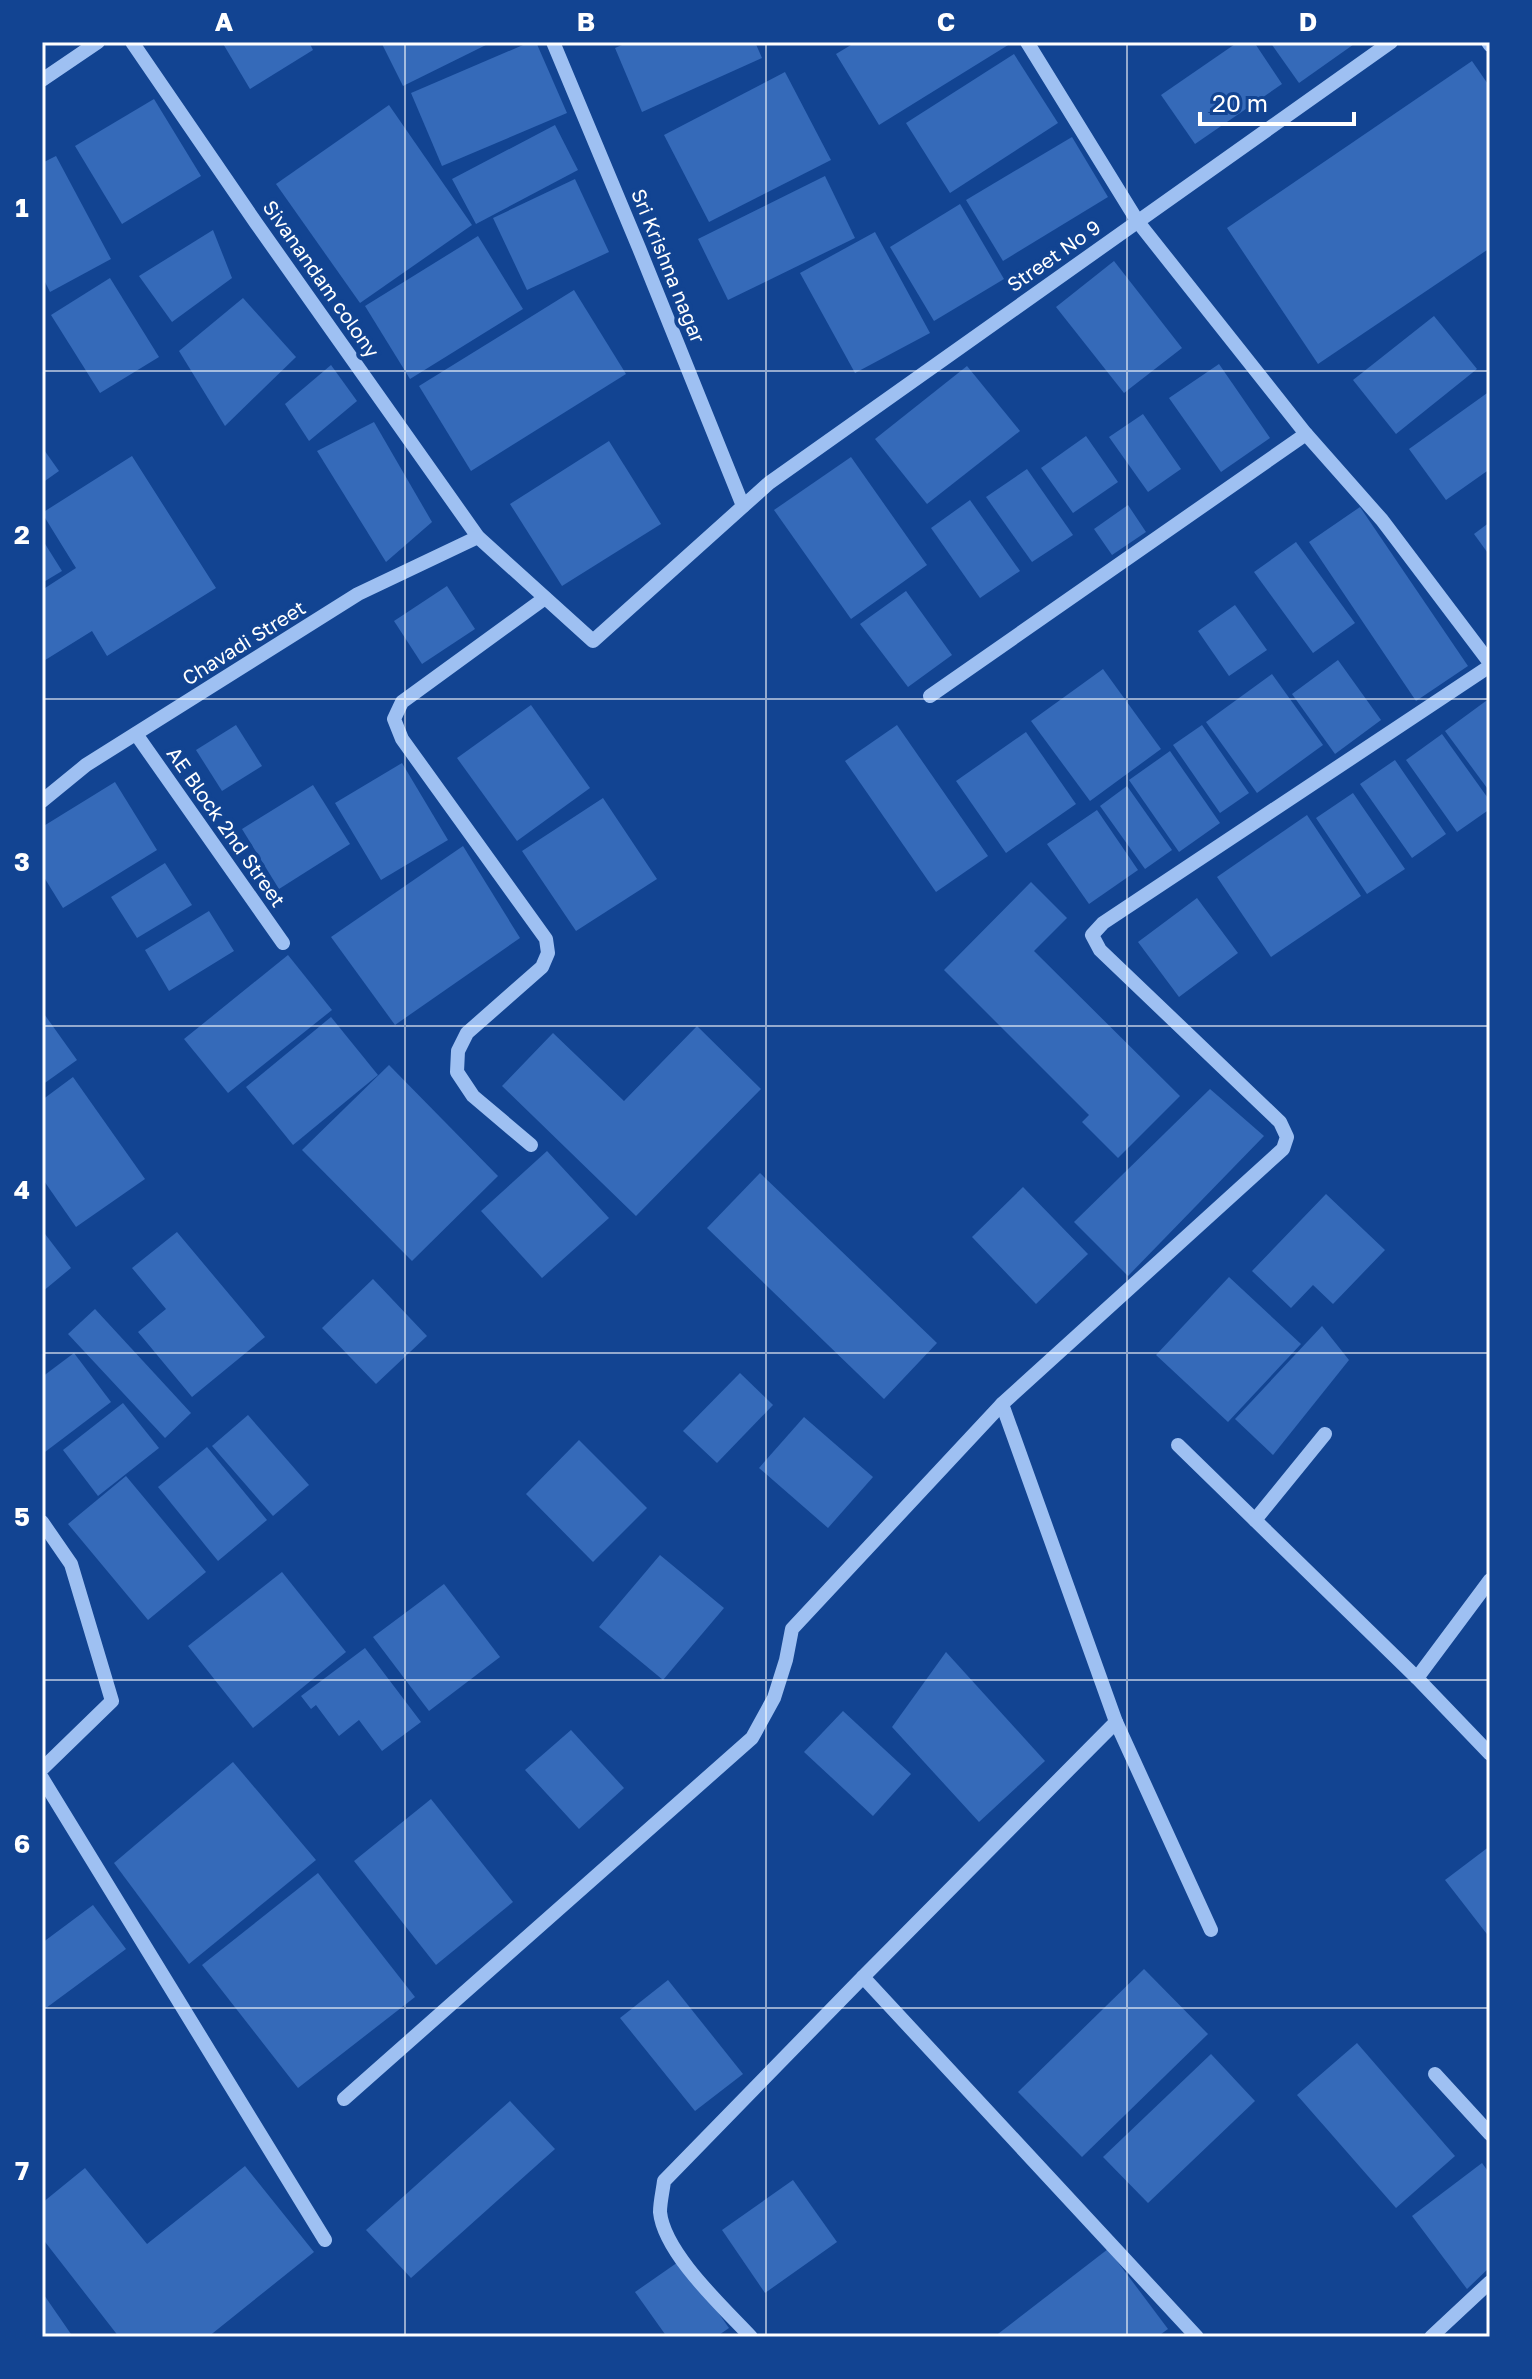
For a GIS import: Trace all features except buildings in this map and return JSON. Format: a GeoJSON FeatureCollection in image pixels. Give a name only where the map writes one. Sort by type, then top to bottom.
{"type":"FeatureCollection","features":[{"type":"Feature","properties":{"kind":"street"},"geometry":{"type":"LineString","coordinates":[[42,80],[98,42]]}},
{"type":"Feature","properties":{"kind":"street","name":"Sivanandam colony"},"geometry":{"type":"LineString","coordinates":[[132,42],[478,537],[545,598]]}},
{"type":"Feature","properties":{"kind":"street","name":"Sri Krishna nagar"},"geometry":{"type":"LineString","coordinates":[[553,42],[743,506]]}},
{"type":"Feature","properties":{"kind":"street"},"geometry":{"type":"LineString","coordinates":[[344,2099],[752,1738],[774,1698],[792,1629],[1002,1404],[1283,1149],[1287,1137],[1280,1122],[1100,950],[1092,935],[1103,923],[1490,664],[1382,520],[1306,434],[1138,222],[1027,42]]}},
{"type":"Feature","properties":{"kind":"street","name":"Street No 9"},"geometry":{"type":"LineString","coordinates":[[545,598],[593,641],[769,483],[1391,42]]}},
{"type":"Feature","properties":{"kind":"street"},"geometry":{"type":"LineString","coordinates":[[930,696],[1306,434]]}},
{"type":"Feature","properties":{"kind":"street","name":"Chavadi Street"},"geometry":{"type":"LineString","coordinates":[[42,801],[86,765],[358,594],[478,537]]}},
{"type":"Feature","properties":{"kind":"street"},"geometry":{"type":"LineString","coordinates":[[531,1145],[473,1096],[457,1072],[458,1051],[467,1033],[542,967],[548,953],[546,939],[402,739],[394,719],[402,702],[545,598]]}},
{"type":"Feature","properties":{"kind":"street","name":"AE Block 2nd Street"},"geometry":{"type":"LineString","coordinates":[[136,734],[283,943]]}},
{"type":"Feature","properties":{"kind":"street"},"geometry":{"type":"LineString","coordinates":[[1002,1404],[1116,1722],[1211,1930]]}},
{"type":"Feature","properties":{"kind":"street"},"geometry":{"type":"LineString","coordinates":[[1255,1520],[1325,1434]]}},
{"type":"Feature","properties":{"kind":"street"},"geometry":{"type":"LineString","coordinates":[[1178,1445],[1417,1678],[1490,1754]]}},
{"type":"Feature","properties":{"kind":"street"},"geometry":{"type":"LineString","coordinates":[[42,1522],[71,1564],[112,1701],[42,1769]]}},
{"type":"Feature","properties":{"kind":"street"},"geometry":{"type":"LineString","coordinates":[[1417,1678],[1490,1580]]}},
{"type":"Feature","properties":{"kind":"street"},"geometry":{"type":"LineString","coordinates":[[751,2337],[694,2275],[667,2237],[660,2211],[664,2181],[1116,1722]]}},
{"type":"Feature","properties":{"kind":"street"},"geometry":{"type":"LineString","coordinates":[[42,1778],[325,2240]]}},
{"type":"Feature","properties":{"kind":"street"},"geometry":{"type":"LineString","coordinates":[[863,1977],[1197,2337]]}},
{"type":"Feature","properties":{"kind":"street"},"geometry":{"type":"LineString","coordinates":[[1435,2074],[1490,2134]]}},
{"type":"Feature","properties":{"kind":"street"},"geometry":{"type":"LineString","coordinates":[[1431,2337],[1490,2282]]}}]}
